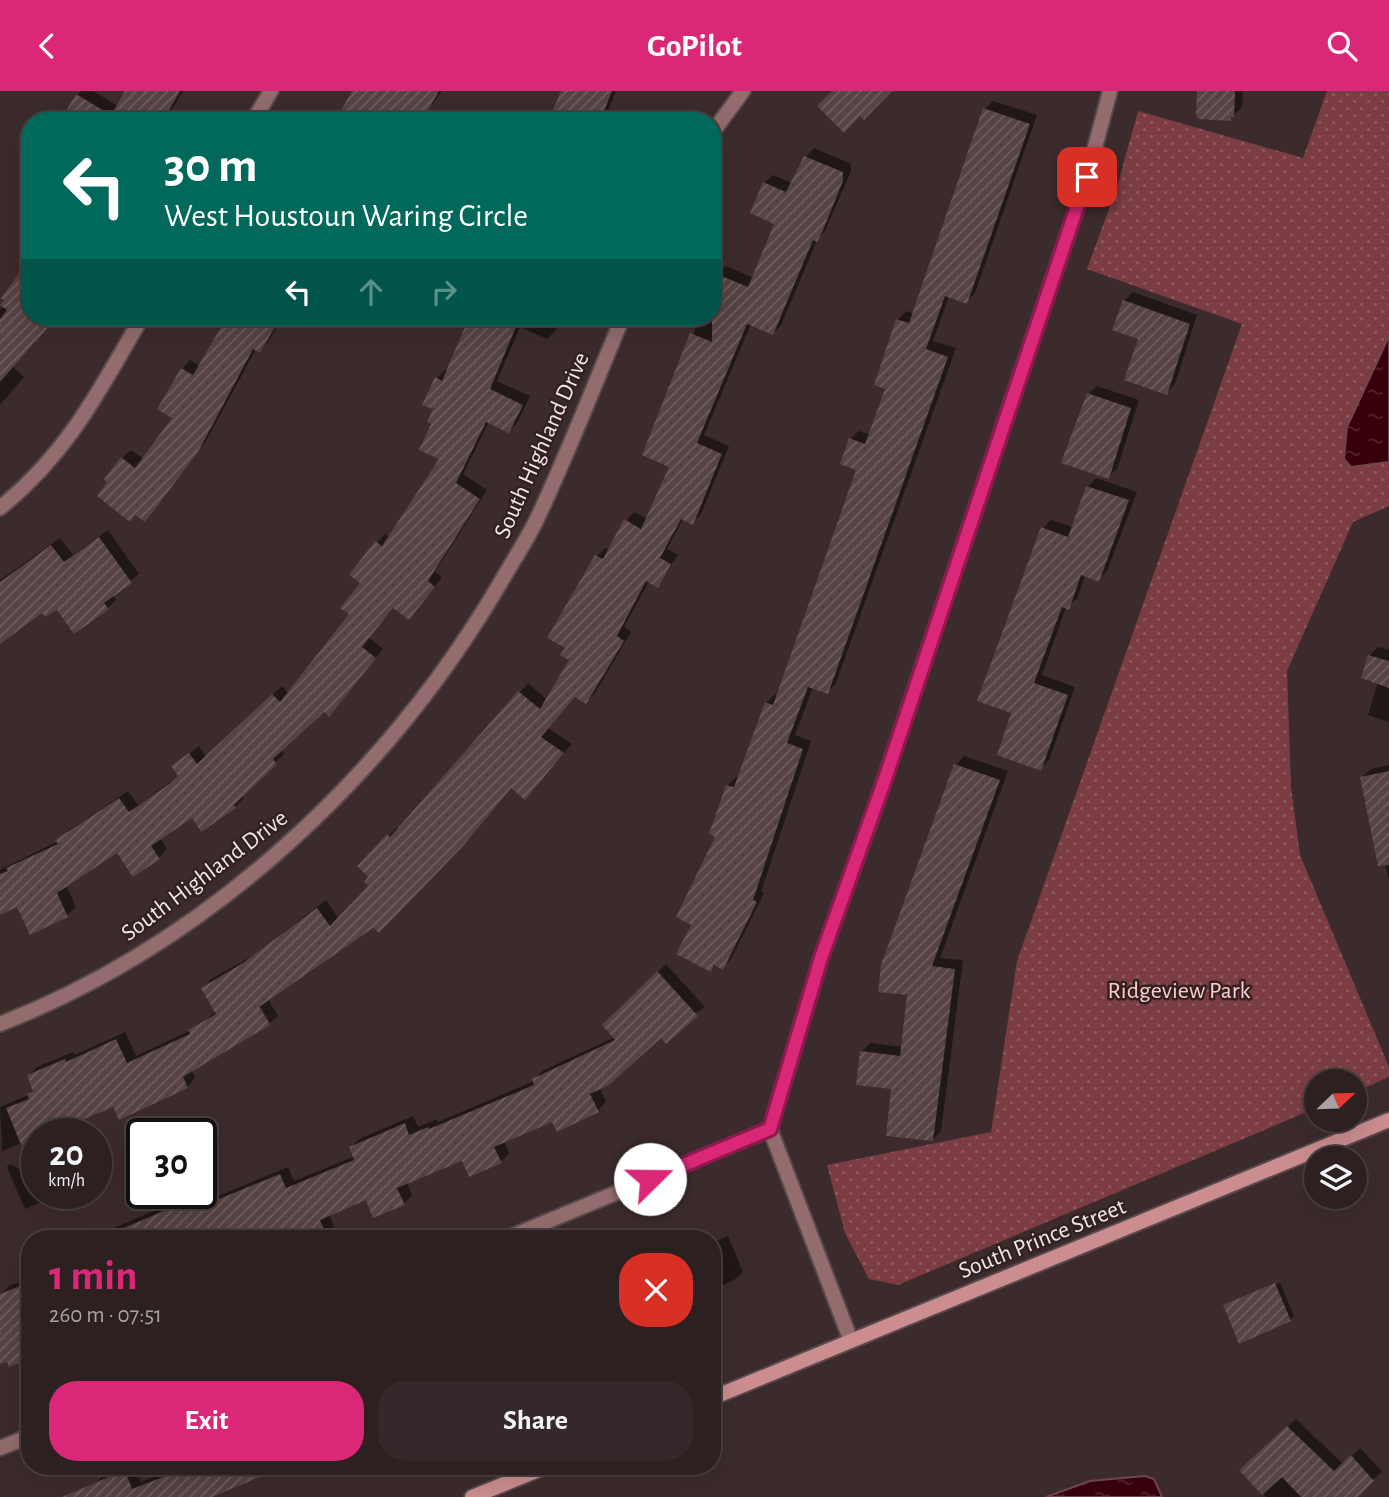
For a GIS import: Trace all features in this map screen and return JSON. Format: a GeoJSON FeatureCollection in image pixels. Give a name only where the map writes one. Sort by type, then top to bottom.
{"type":"FeatureCollection","features":[{"type":"Feature","properties":{"kind":"street"},"geometry":{"type":"LineString","coordinates":[[258,112],[271,91]]}},
{"type":"Feature","properties":{"kind":"street"},"geometry":{"type":"LineString","coordinates":[[721,121],[743,91]]}},
{"type":"Feature","properties":{"kind":"street"},"geometry":{"type":"LineString","coordinates":[[852,1341],[770,1129],[821,958],[881,792],[1074,217],[1111,91]]}},
{"type":"Feature","properties":{"kind":"street"},"geometry":{"type":"LineString","coordinates":[[0,508],[31,483],[76,430],[137,326]]}},
{"type":"Feature","properties":{"kind":"street","name":"South Highland Drive"},"geometry":{"type":"LineString","coordinates":[[0,1024],[77,990],[190,920],[307,825],[359,772],[428,693],[481,617],[536,523],[619,326]]}},
{"type":"Feature","properties":{"kind":"street","name":"South Prince Street"},"geometry":{"type":"LineString","coordinates":[[721,1394],[1389,1120]]}},
{"type":"Feature","properties":{"kind":"street"},"geometry":{"type":"LineString","coordinates":[[527,1230],[770,1129]]}},
{"type":"Feature","properties":{"kind":"street"},"geometry":{"type":"LineString","coordinates":[[0,1448],[21,1440]]}},
{"type":"Feature","properties":{"kind":"street"},"geometry":{"type":"LineString","coordinates":[[472,1497],[526,1475]]}},
{"type":"Feature","properties":{"kind":"green space","name":"Ridgeview Park"},"geometry":{"type":"Polygon","coordinates":[[[1327,91],[1389,91],[1389,506],[1353,522],[1287,671],[1291,787],[1300,855],[1389,1067],[1389,1077],[1367,1087],[1367,1069],[1304,1069],[1304,1113],[898,1285],[869,1279],[845,1233],[827,1165],[991,1132],[1017,961],[1242,324],[1087,269],[1117,187],[1138,111],[1303,158],[1327,91]]]}},
{"type":"Feature","properties":{"kind":"water"},"geometry":{"type":"Polygon","coordinates":[[[1389,336],[1389,462],[1351,467],[1344,459],[1347,427],[1389,336]]]}},
{"type":"Feature","properties":{"kind":"water"},"geometry":{"type":"Polygon","coordinates":[[[1145,1476],[1154,1479],[1162,1497],[1046,1497],[1090,1481],[1145,1476]]]}},
{"type":"Feature","properties":{"kind":"building"},"geometry":{"type":"Polygon","coordinates":[[[125,91],[180,91],[168,112],[113,112],[125,91]]]}},
{"type":"Feature","properties":{"kind":"building"},"geometry":{"type":"Polygon","coordinates":[[[352,91],[439,91],[427,112],[340,112],[352,91]]]}},
{"type":"Feature","properties":{"kind":"building"},"geometry":{"type":"Polygon","coordinates":[[[561,91],[612,91],[604,112],[552,112],[561,91]]]}},
{"type":"Feature","properties":{"kind":"building"},"geometry":{"type":"Polygon","coordinates":[[[832,91],[892,91],[864,120],[860,116],[844,133],[817,106],[832,91]]]}},
{"type":"Feature","properties":{"kind":"building"},"geometry":{"type":"Polygon","coordinates":[[[1197,91],[1235,91],[1234,117],[1231,117],[1231,121],[1199,119],[1196,115],[1197,91]]]}},
{"type":"Feature","properties":{"kind":"building"},"geometry":{"type":"Polygon","coordinates":[[[76,94],[106,112],[65,112],[76,94]]]}},
{"type":"Feature","properties":{"kind":"building"},"geometry":{"type":"Polygon","coordinates":[[[983,108],[1030,124],[967,304],[945,296],[926,349],[948,357],[828,694],[808,687],[787,743],[803,749],[753,900],[757,902],[723,970],[714,965],[711,972],[676,954],[691,925],[676,917],[715,837],[709,834],[726,785],[734,787],[765,702],[773,705],[856,470],[840,464],[849,438],[865,444],[885,389],[874,385],[896,319],[909,323],[983,108]]]}},
{"type":"Feature","properties":{"kind":"building"},"geometry":{"type":"Polygon","coordinates":[[[804,156],[843,172],[843,181],[823,230],[817,242],[813,240],[773,335],[747,324],[697,443],[722,454],[693,525],[681,519],[660,558],[671,564],[658,588],[646,581],[617,636],[624,641],[586,704],[575,697],[541,737],[564,753],[525,800],[511,788],[463,846],[379,933],[373,928],[259,1007],[270,1025],[183,1077],[188,1088],[119,1120],[113,1107],[87,1118],[21,1118],[21,1145],[6,1108],[29,1099],[27,1094],[33,1091],[27,1075],[65,1059],[66,1062],[116,1039],[127,1063],[190,1034],[188,1030],[216,1014],[201,988],[243,963],[317,908],[330,926],[368,886],[364,882],[368,877],[357,866],[387,834],[390,837],[518,691],[540,709],[569,660],[560,655],[565,648],[547,638],[595,555],[603,559],[624,519],[641,529],[669,467],[642,455],[690,333],[712,342],[712,326],[721,326],[721,276],[748,287],[774,224],[750,213],[763,182],[786,192],[804,156]]]}},
{"type":"Feature","properties":{"kind":"building"},"geometry":{"type":"Polygon","coordinates":[[[21,271],[21,326],[49,326],[0,382],[0,319],[7,310],[0,305],[4,300],[1,298],[21,271]]]}},
{"type":"Feature","properties":{"kind":"building"},"geometry":{"type":"Polygon","coordinates":[[[1123,300],[1190,324],[1167,395],[1124,380],[1138,339],[1112,330],[1123,300]]]}},
{"type":"Feature","properties":{"kind":"building"},"geometry":{"type":"Polygon","coordinates":[[[222,326],[275,327],[260,353],[253,349],[198,452],[145,522],[135,515],[130,522],[97,496],[107,482],[104,479],[121,457],[135,468],[172,418],[157,409],[181,368],[193,375],[222,326]]]}},
{"type":"Feature","properties":{"kind":"building"},"geometry":{"type":"Polygon","coordinates":[[[465,326],[516,326],[490,389],[523,405],[509,433],[486,422],[456,483],[480,499],[428,581],[435,587],[409,620],[393,608],[362,647],[376,658],[329,717],[324,712],[273,759],[277,764],[234,805],[236,808],[201,832],[192,818],[151,846],[160,859],[133,877],[117,853],[57,893],[68,917],[30,935],[17,907],[0,915],[0,874],[8,871],[6,868],[58,844],[55,840],[119,798],[129,812],[178,776],[171,766],[189,753],[197,764],[272,694],[280,702],[349,614],[340,608],[360,583],[349,575],[375,541],[382,546],[439,459],[419,450],[431,424],[427,422],[433,409],[422,405],[435,377],[442,381],[465,326]]]}},
{"type":"Feature","properties":{"kind":"building"},"geometry":{"type":"Polygon","coordinates":[[[1087,393],[1131,408],[1109,479],[1061,463],[1087,393]]]}},
{"type":"Feature","properties":{"kind":"building"},"geometry":{"type":"Polygon","coordinates":[[[1086,486],[1129,500],[1099,582],[1081,575],[1069,610],[1062,607],[1034,683],[1068,695],[1041,771],[997,755],[1011,713],[977,701],[1041,527],[1068,537],[1086,486]]]}},
{"type":"Feature","properties":{"kind":"building"},"geometry":{"type":"Polygon","coordinates":[[[99,537],[132,583],[104,603],[109,609],[74,634],[57,610],[45,617],[42,613],[0,644],[0,582],[51,545],[64,562],[99,537]]]}},
{"type":"Feature","properties":{"kind":"building"},"geometry":{"type":"Polygon","coordinates":[[[1368,655],[1389,661],[1389,688],[1361,678],[1368,655]]]}},
{"type":"Feature","properties":{"kind":"building"},"geometry":{"type":"Polygon","coordinates":[[[954,764],[1000,780],[932,966],[955,969],[933,1141],[886,1136],[891,1089],[856,1085],[860,1051],[900,1056],[907,995],[878,992],[881,965],[954,764]]]}},
{"type":"Feature","properties":{"kind":"building"},"geometry":{"type":"Polygon","coordinates":[[[1389,771],[1389,865],[1378,866],[1360,777],[1389,771]]]}},
{"type":"Feature","properties":{"kind":"building"},"geometry":{"type":"Polygon","coordinates":[[[657,971],[698,1016],[666,1044],[661,1038],[609,1085],[590,1094],[599,1112],[557,1132],[552,1122],[494,1147],[502,1163],[469,1177],[462,1161],[397,1188],[405,1205],[373,1218],[366,1200],[320,1220],[324,1230],[119,1230],[168,1209],[217,1209],[217,1200],[280,1174],[286,1188],[354,1160],[349,1147],[405,1123],[409,1135],[428,1127],[429,1129],[534,1085],[532,1079],[615,1040],[602,1025],[657,971]]]}},
{"type":"Feature","properties":{"kind":"building"},"geometry":{"type":"Polygon","coordinates":[[[1275,1283],[1291,1321],[1239,1344],[1223,1305],[1275,1283]]]}},
{"type":"Feature","properties":{"kind":"building"},"geometry":{"type":"Polygon","coordinates":[[[21,1286],[21,1362],[9,1367],[7,1362],[0,1364],[0,1294],[21,1286]]]}},
{"type":"Feature","properties":{"kind":"building"},"geometry":{"type":"Polygon","coordinates":[[[1287,1426],[1334,1471],[1351,1455],[1374,1481],[1358,1497],[1301,1497],[1282,1477],[1262,1495],[1239,1470],[1287,1426]]]}},
{"type":"Feature","properties":{"kind":"building"},"geometry":{"type":"Polygon","coordinates":[[[113,1475],[127,1475],[132,1489],[168,1475],[265,1475],[212,1497],[62,1497],[113,1475]]]}},
{"type":"Feature","properties":{"kind":"route"},"geometry":{"type":"LineString","coordinates":[[650,1179],[770,1129],[821,958],[885,779],[1087,177]]}}]}
